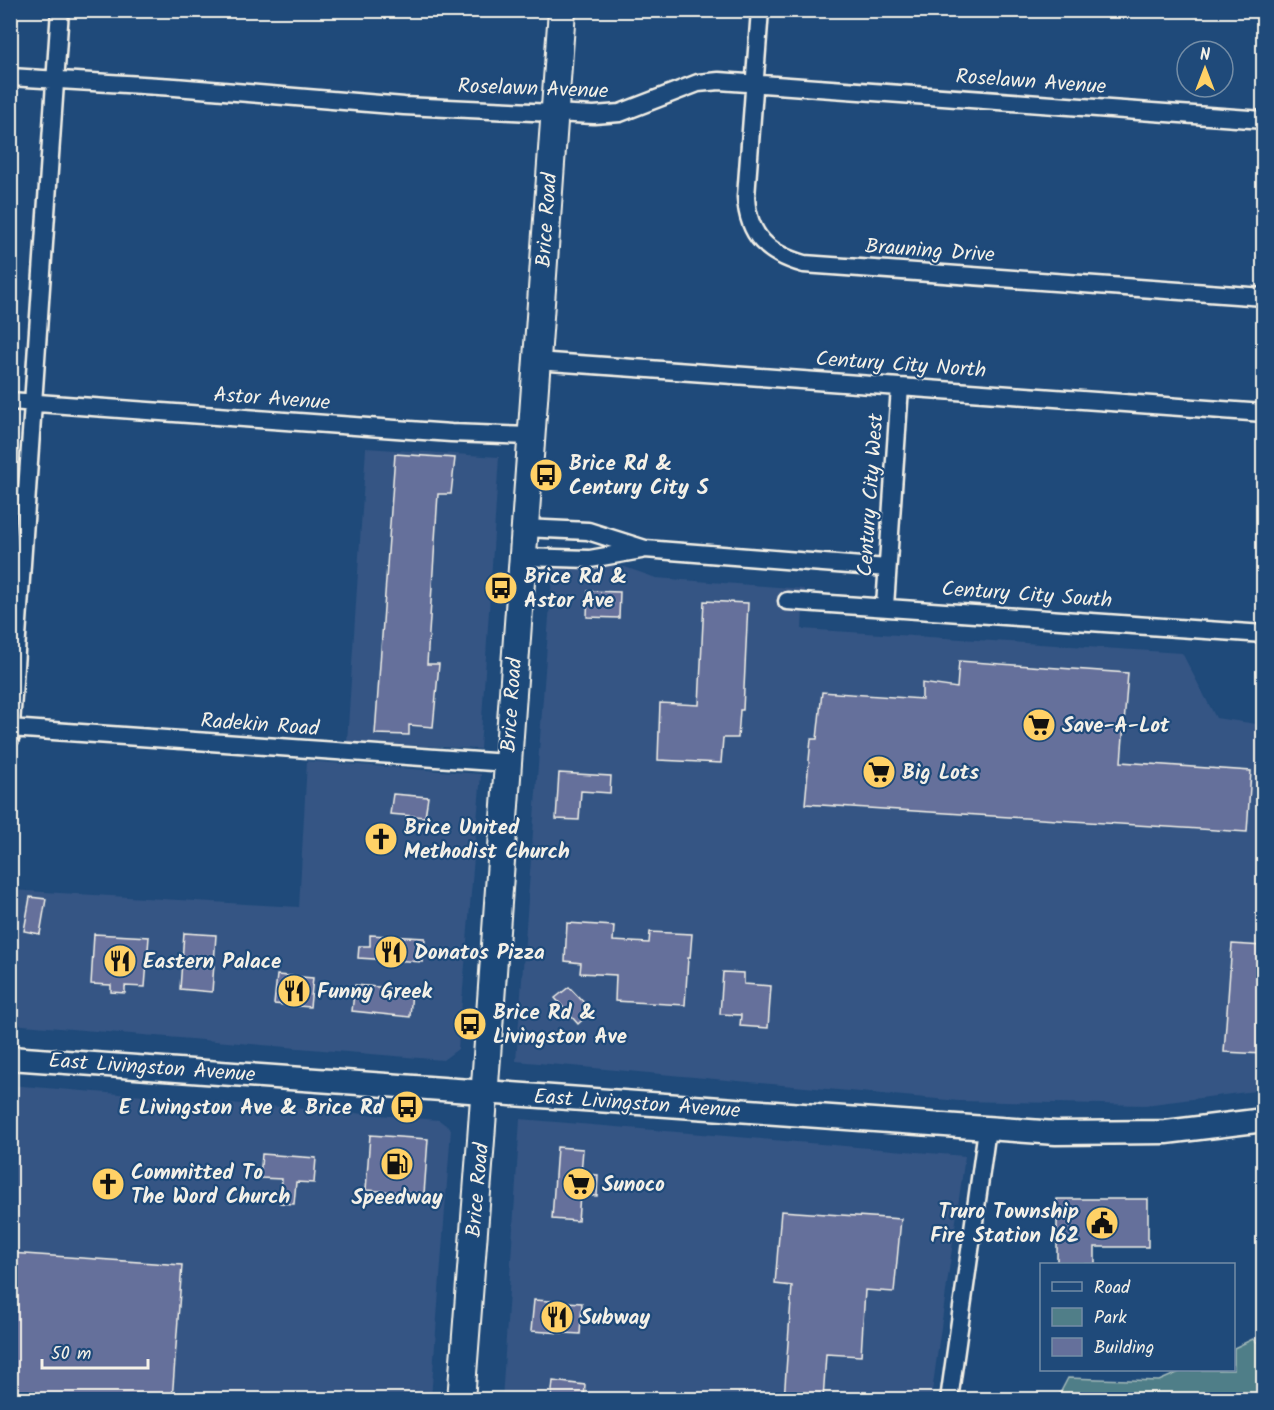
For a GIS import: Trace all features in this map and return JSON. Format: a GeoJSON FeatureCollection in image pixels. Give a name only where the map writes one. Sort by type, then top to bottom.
{"type":"FeatureCollection","features":[{"type":"Feature","properties":{"kind":"main road","name":"Brice Road"},"geometry":{"type":"LineString","coordinates":[[461,1400],[562,10]]}},
{"type":"Feature","properties":{"kind":"main road","name":"East Livingston Avenue"},"geometry":{"type":"LineString","coordinates":[[10,1058],[1056,1133],[1155,1133],[1263,1120]]}},
{"type":"Feature","properties":{"kind":"street"},"geometry":{"type":"LineString","coordinates":[[10,739],[60,10]]}},
{"type":"Feature","properties":{"kind":"street","name":"Brauning Drive"},"geometry":{"type":"LineString","coordinates":[[760,10],[746,197],[747,213],[753,229],[774,253],[804,264],[1263,297]]}},
{"type":"Feature","properties":{"kind":"street","name":"Roselawn Avenue"},"geometry":{"type":"LineString","coordinates":[[10,76],[404,106],[594,115],[620,113],[698,83],[719,81],[1263,120]]}},
{"type":"Feature","properties":{"kind":"street","name":"Century City North"},"geometry":{"type":"LineString","coordinates":[[536,361],[1263,412]]}},
{"type":"Feature","properties":{"kind":"street","name":"Century City West"},"geometry":{"type":"LineString","coordinates":[[885,606],[900,387]]}},
{"type":"Feature","properties":{"kind":"street","name":"Astor Avenue"},"geometry":{"type":"LineString","coordinates":[[10,401],[451,434],[530,436]]}},
{"type":"Feature","properties":{"kind":"street"},"geometry":{"type":"LineString","coordinates":[[524,528],[588,531],[645,549],[887,568]]}},
{"type":"Feature","properties":{"kind":"street"},"geometry":{"type":"LineString","coordinates":[[522,557],[590,559],[645,549]]}},
{"type":"Feature","properties":{"kind":"street","name":"Century City South"},"geometry":{"type":"LineString","coordinates":[[787,601],[1263,634]]}},
{"type":"Feature","properties":{"kind":"street","name":"Radekin Road"},"geometry":{"type":"LineString","coordinates":[[11,728],[507,763]]}},
{"type":"Feature","properties":{"kind":"street"},"geometry":{"type":"LineString","coordinates":[[950,1400],[987,1129]]}},
{"type":"Feature","properties":{"kind":"shaded area"},"geometry":{"type":"Polygon","coordinates":[[[366,448],[499,457],[480,749],[347,742],[366,448]]]}},
{"type":"Feature","properties":{"kind":"shaded area"},"geometry":{"type":"Polygon","coordinates":[[[553,563],[625,567],[656,578],[804,589],[802,629],[1182,653],[1216,718],[1263,725],[1263,1090],[1145,1105],[959,1101],[516,1061],[553,563]]]}},
{"type":"Feature","properties":{"kind":"shaded area"},"geometry":{"type":"Polygon","coordinates":[[[307,761],[481,774],[458,1049],[443,1060],[11,1024],[10,890],[299,907],[307,761]]]}},
{"type":"Feature","properties":{"kind":"shaded area"},"geometry":{"type":"Polygon","coordinates":[[[10,1085],[439,1120],[451,1129],[431,1399],[11,1399],[10,1085]]]}},
{"type":"Feature","properties":{"kind":"shaded area"},"geometry":{"type":"Polygon","coordinates":[[[520,1119],[965,1156],[931,1399],[502,1400],[520,1119]]]}},
{"type":"Feature","properties":{"kind":"green space"},"geometry":{"type":"Polygon","coordinates":[[[1253,1339],[1263,1347],[1263,1399],[1057,1399],[1068,1378],[1159,1381],[1182,1371],[1235,1371],[1235,1348],[1253,1339]]]}},
{"type":"Feature","properties":{"kind":"building"},"geometry":{"type":"Polygon","coordinates":[[[395,454],[455,458],[451,494],[438,494],[427,664],[439,664],[433,727],[409,725],[409,735],[375,734],[395,454]]]}},
{"type":"Feature","properties":{"kind":"building"},"geometry":{"type":"Polygon","coordinates":[[[588,591],[620,592],[619,618],[587,617],[588,591]]]}},
{"type":"Feature","properties":{"kind":"building"},"geometry":{"type":"Polygon","coordinates":[[[704,601],[748,603],[743,710],[740,710],[738,738],[723,738],[721,763],[658,760],[660,703],[699,705],[704,601]]]}},
{"type":"Feature","properties":{"kind":"building"},"geometry":{"type":"Polygon","coordinates":[[[959,661],[1128,673],[1121,762],[1251,771],[1247,832],[805,804],[811,739],[817,739],[822,692],[922,699],[922,683],[957,688],[959,661]]]}},
{"type":"Feature","properties":{"kind":"building"},"geometry":{"type":"Polygon","coordinates":[[[559,773],[611,776],[610,793],[581,791],[579,820],[556,819],[559,773]]]}},
{"type":"Feature","properties":{"kind":"building"},"geometry":{"type":"Polygon","coordinates":[[[393,794],[428,797],[425,817],[390,814],[393,794]]]}},
{"type":"Feature","properties":{"kind":"building"},"geometry":{"type":"Polygon","coordinates":[[[30,897],[46,899],[40,934],[24,931],[30,897]]]}},
{"type":"Feature","properties":{"kind":"building"},"geometry":{"type":"Polygon","coordinates":[[[567,923],[614,926],[613,941],[649,943],[650,932],[692,934],[685,1005],[615,1001],[616,975],[580,973],[581,963],[565,961],[567,923]]]}},
{"type":"Feature","properties":{"kind":"building"},"geometry":{"type":"Polygon","coordinates":[[[184,933],[216,935],[212,992],[180,989],[184,933]]]}},
{"type":"Feature","properties":{"kind":"building","name":"Eastern Palace"},"geometry":{"type":"Polygon","coordinates":[[[94,934],[149,937],[145,987],[125,986],[125,993],[111,992],[111,985],[91,984],[94,934]]]}},
{"type":"Feature","properties":{"kind":"building","name":"Donatos Pizza"},"geometry":{"type":"Polygon","coordinates":[[[370,935],[425,938],[423,962],[358,958],[359,946],[370,946],[370,935]]]}},
{"type":"Feature","properties":{"kind":"building"},"geometry":{"type":"Polygon","coordinates":[[[1232,944],[1263,946],[1263,1054],[1224,1052],[1232,944]]]}},
{"type":"Feature","properties":{"kind":"building"},"geometry":{"type":"Polygon","coordinates":[[[723,972],[744,973],[744,984],[771,986],[768,1028],[740,1026],[741,1015],[720,1014],[723,972]]]}},
{"type":"Feature","properties":{"kind":"building","name":"Funny Greek"},"geometry":{"type":"Polygon","coordinates":[[[277,975],[313,978],[310,1007],[274,1004],[277,975]]]}},
{"type":"Feature","properties":{"kind":"building"},"geometry":{"type":"Polygon","coordinates":[[[355,985],[412,990],[410,1017],[352,1011],[355,985]]]}},
{"type":"Feature","properties":{"kind":"building"},"geometry":{"type":"Polygon","coordinates":[[[569,987],[592,1011],[578,1024],[555,998],[569,987]]]}},
{"type":"Feature","properties":{"kind":"building","name":"Speedway"},"geometry":{"type":"Polygon","coordinates":[[[370,1135],[428,1139],[424,1194],[366,1190],[370,1135]]]}},
{"type":"Feature","properties":{"kind":"building","name":"Sunoco"},"geometry":{"type":"Polygon","coordinates":[[[557,1147],[583,1149],[581,1174],[598,1175],[597,1196],[580,1195],[578,1221],[552,1219],[557,1147]]]}},
{"type":"Feature","properties":{"kind":"building"},"geometry":{"type":"Polygon","coordinates":[[[262,1154],[316,1158],[314,1183],[296,1182],[294,1204],[280,1203],[282,1179],[260,1178],[262,1154]]]}},
{"type":"Feature","properties":{"kind":"building","name":"Truro Township Fire Station 162"},"geometry":{"type":"Polygon","coordinates":[[[1057,1199],[1148,1199],[1148,1247],[1095,1247],[1095,1263],[1057,1263],[1057,1199]]]}},
{"type":"Feature","properties":{"kind":"building"},"geometry":{"type":"Polygon","coordinates":[[[781,1211],[901,1219],[894,1292],[865,1290],[861,1356],[826,1354],[823,1400],[784,1400],[792,1286],[775,1284],[781,1211]]]}},
{"type":"Feature","properties":{"kind":"building"},"geometry":{"type":"Polygon","coordinates":[[[10,1253],[182,1265],[172,1400],[10,1400],[10,1253]]]}},
{"type":"Feature","properties":{"kind":"building","name":"Subway"},"geometry":{"type":"Polygon","coordinates":[[[534,1300],[582,1303],[580,1334],[531,1331],[534,1300]]]}},
{"type":"Feature","properties":{"kind":"building"},"geometry":{"type":"Polygon","coordinates":[[[553,1381],[585,1385],[584,1400],[551,1400],[553,1381]]]}},
{"type":"Feature","properties":{"kind":"place","name":"Brice Rd & Century City S"},"geometry":{"type":"Point","coordinates":[546,475]}},
{"type":"Feature","properties":{"kind":"place","name":"Brice Rd & Astor Ave"},"geometry":{"type":"Point","coordinates":[501,588]}},
{"type":"Feature","properties":{"kind":"place","name":"Save-A-Lot"},"geometry":{"type":"Point","coordinates":[1039,725]}},
{"type":"Feature","properties":{"kind":"place","name":"Big Lots"},"geometry":{"type":"Point","coordinates":[879,772]}},
{"type":"Feature","properties":{"kind":"place","name":"Brice United Methodist Church"},"geometry":{"type":"Point","coordinates":[381,839]}},
{"type":"Feature","properties":{"kind":"place","name":"Donatos Pizza"},"geometry":{"type":"Point","coordinates":[391,952]}},
{"type":"Feature","properties":{"kind":"place","name":"Eastern Palace"},"geometry":{"type":"Point","coordinates":[120,961]}},
{"type":"Feature","properties":{"kind":"place","name":"Funny Greek"},"geometry":{"type":"Point","coordinates":[294,991]}},
{"type":"Feature","properties":{"kind":"place","name":"Brice Rd & Livingston Ave"},"geometry":{"type":"Point","coordinates":[470,1024]}},
{"type":"Feature","properties":{"kind":"place","name":"E Livingston Ave & Brice Rd"},"geometry":{"type":"Point","coordinates":[407,1107]}},
{"type":"Feature","properties":{"kind":"place","name":"Speedway"},"geometry":{"type":"Point","coordinates":[397,1164]}},
{"type":"Feature","properties":{"kind":"place","name":"Committed To The Word Church"},"geometry":{"type":"Point","coordinates":[108,1184]}},
{"type":"Feature","properties":{"kind":"place","name":"Sunoco"},"geometry":{"type":"Point","coordinates":[579,1184]}},
{"type":"Feature","properties":{"kind":"place","name":"Truro Township Fire Station 162"},"geometry":{"type":"Point","coordinates":[1102,1223]}},
{"type":"Feature","properties":{"kind":"place","name":"Subway"},"geometry":{"type":"Point","coordinates":[557,1317]}}]}
